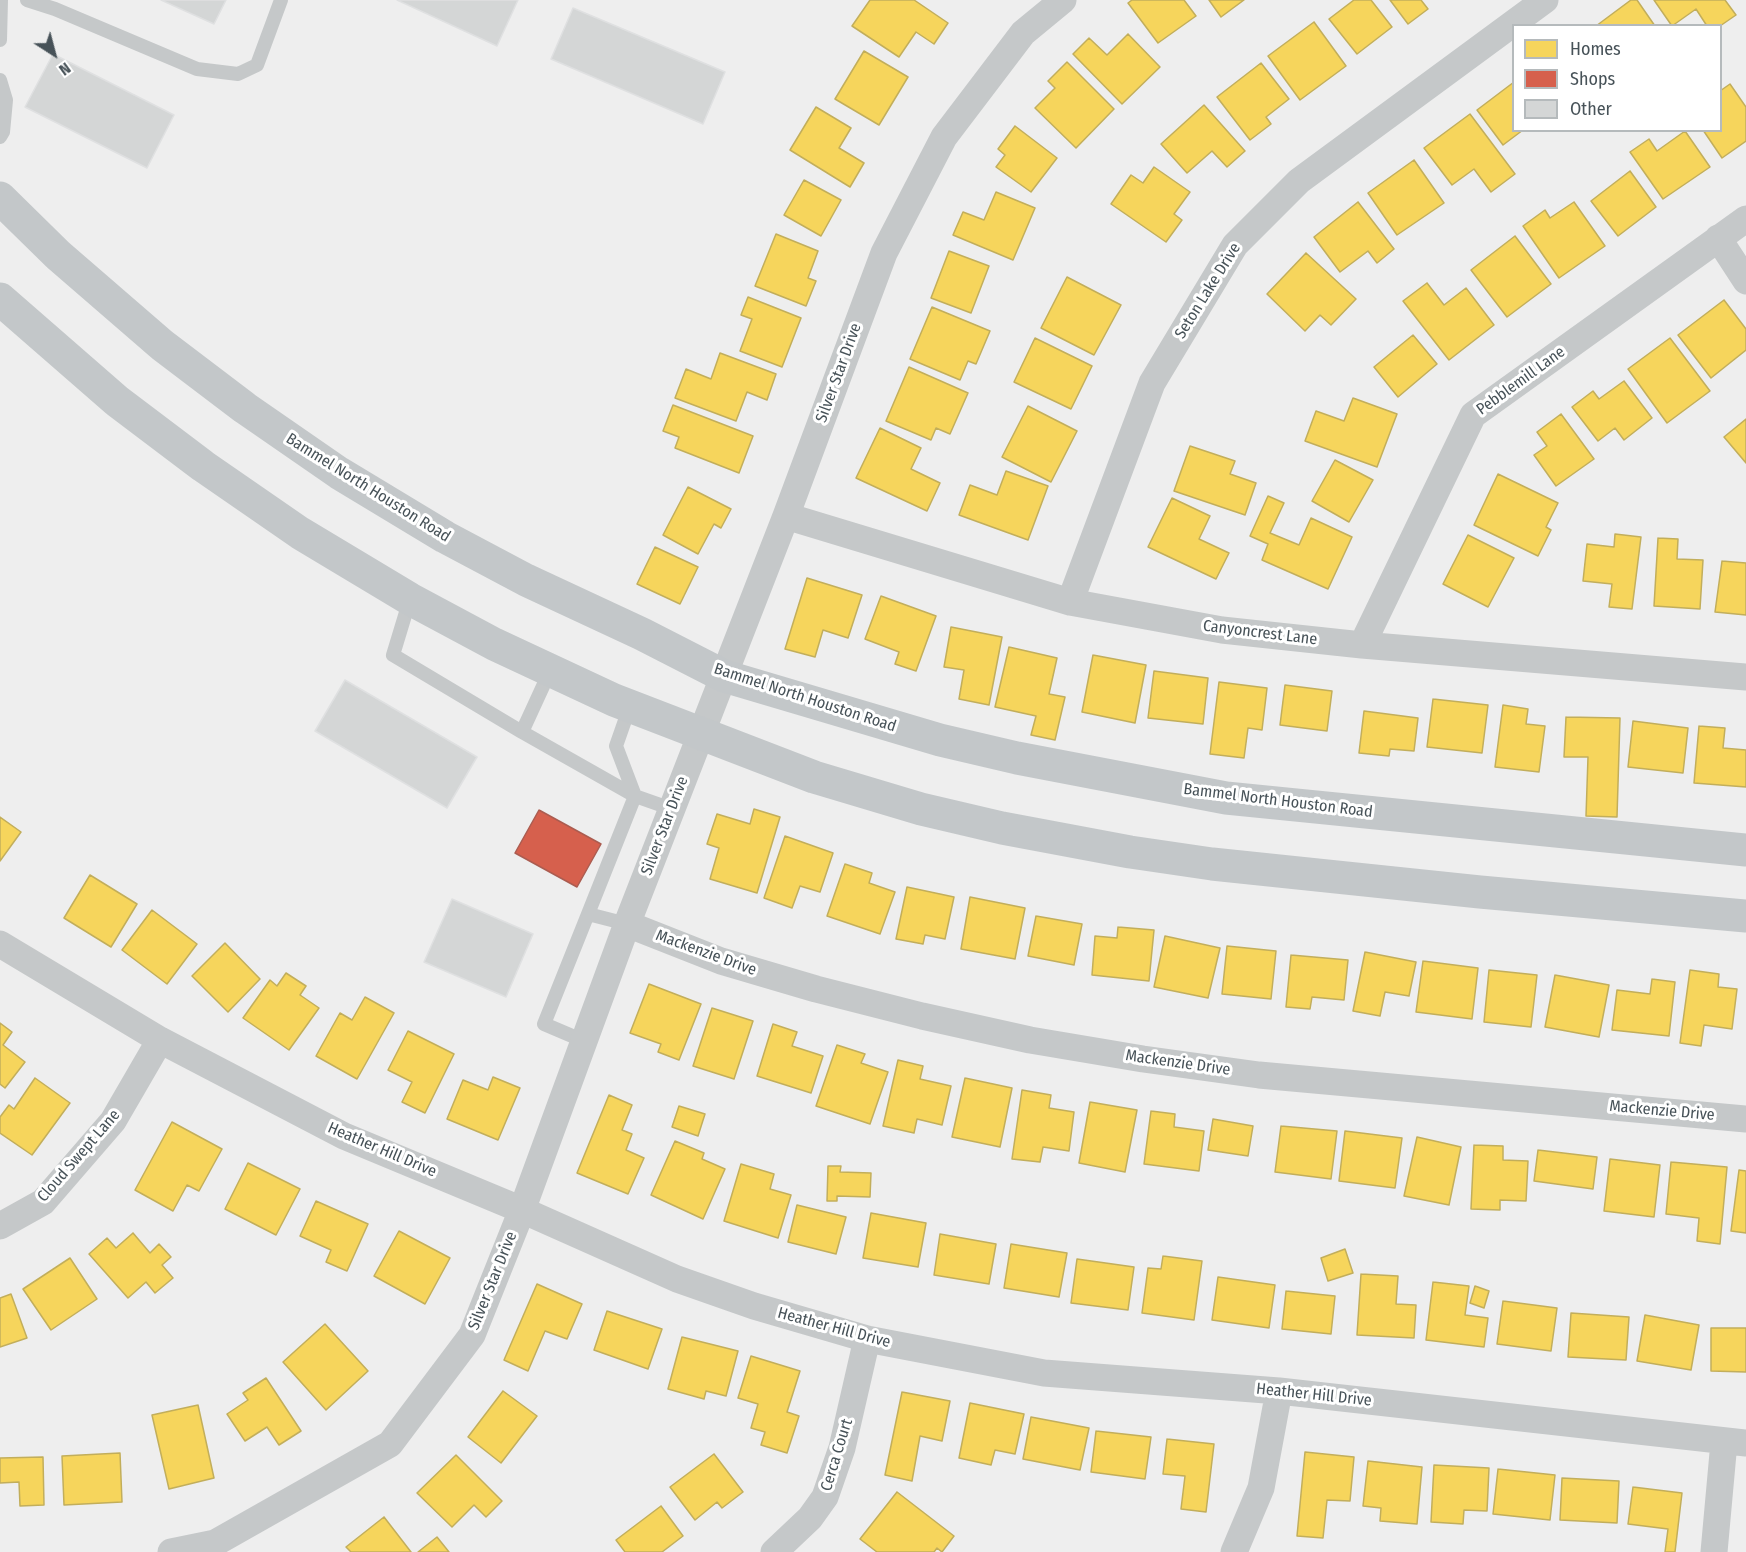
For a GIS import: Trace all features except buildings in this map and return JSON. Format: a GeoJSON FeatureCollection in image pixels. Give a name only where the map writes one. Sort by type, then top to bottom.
{"type":"FeatureCollection","features":[{"type":"Feature","properties":{"kind":"main road","name":"Bammel North Houston Road"},"geometry":{"type":"LineString","coordinates":[[0,198],[58,255],[162,345],[245,408],[339,473],[445,537],[724,676],[940,740],[1017,758],[1226,798],[1746,849]]}},
{"type":"Feature","properties":{"kind":"main road"},"geometry":{"type":"LineString","coordinates":[[0,299],[117,401],[203,466],[300,533],[410,599],[494,644],[630,706],[814,777],[921,809],[1002,828],[1130,852],[1212,864],[1480,892],[1746,916]]}},
{"type":"Feature","properties":{"kind":"street","name":"Silver Star Drive"},"geometry":{"type":"LineString","coordinates":[[171,1552],[216,1548],[390,1444],[472,1335],[522,1210],[627,924],[786,516],[884,253],[945,137],[1023,33],[1063,0]]}},
{"type":"Feature","properties":{"kind":"street","name":"Seton Lake Drive"},"geometry":{"type":"LineString","coordinates":[[1513,24],[1545,0]]}},
{"type":"Feature","properties":{"kind":"street","name":"Seton Lake Drive"},"geometry":{"type":"LineString","coordinates":[[1070,602],[1152,383],[1235,245],[1299,182],[1512,24]]}},
{"type":"Feature","properties":{"kind":"street","name":"Pebblemill Lane"},"geometry":{"type":"LineString","coordinates":[[1362,645],[1473,415],[1746,219]]}},
{"type":"Feature","properties":{"kind":"street"},"geometry":{"type":"LineString","coordinates":[[1718,238],[1746,281]]}},
{"type":"Feature","properties":{"kind":"street","name":"Canyoncrest Lane"},"geometry":{"type":"LineString","coordinates":[[786,516],[1070,602],[1221,630],[1362,645],[1746,677]]}},
{"type":"Feature","properties":{"kind":"street","name":"Mackenzie Drive"},"geometry":{"type":"LineString","coordinates":[[627,924],[721,961],[816,989],[1030,1040],[1260,1075],[1746,1119]]}},
{"type":"Feature","properties":{"kind":"street","name":"Heather Hill Drive"},"geometry":{"type":"LineString","coordinates":[[0,944],[160,1040],[344,1136],[522,1210],[677,1279],[754,1306],[867,1339],[1044,1373],[1278,1391],[1735,1442]]}},
{"type":"Feature","properties":{"kind":"street","name":"Cloud Swept Lane"},"geometry":{"type":"LineString","coordinates":[[0,1226],[43,1202],[113,1121],[160,1040]]}},
{"type":"Feature","properties":{"kind":"street","name":"Cerca Court"},"geometry":{"type":"LineString","coordinates":[[774,1552],[810,1518],[825,1497],[842,1448],[867,1339]]}},
{"type":"Feature","properties":{"kind":"street"},"geometry":{"type":"LineString","coordinates":[[1234,1552],[1261,1488],[1278,1391]]}},
{"type":"Feature","properties":{"kind":"street"},"geometry":{"type":"LineString","coordinates":[[1714,1552],[1735,1442]]}},
{"type":"Feature","properties":{"kind":"lane"},"geometry":{"type":"LineString","coordinates":[[0,40],[1,0]]}},
{"type":"Feature","properties":{"kind":"lane"},"geometry":{"type":"LineString","coordinates":[[27,0],[56,9],[197,69],[238,74],[257,65],[281,0]]}},
{"type":"Feature","properties":{"kind":"lane"},"geometry":{"type":"LineString","coordinates":[[0,80],[6,100],[3,132],[0,137]]}},
{"type":"Feature","properties":{"kind":"lane"},"geometry":{"type":"LineString","coordinates":[[410,599],[393,655],[635,796],[672,809]]}},
{"type":"Feature","properties":{"kind":"lane"},"geometry":{"type":"LineString","coordinates":[[522,732],[550,670]]}},
{"type":"Feature","properties":{"kind":"lane"},"geometry":{"type":"LineString","coordinates":[[584,1041],[544,1024],[635,796],[616,746],[630,706]]}},
{"type":"Feature","properties":{"kind":"lane"},"geometry":{"type":"LineString","coordinates":[[588,914],[627,924]]}}]}
